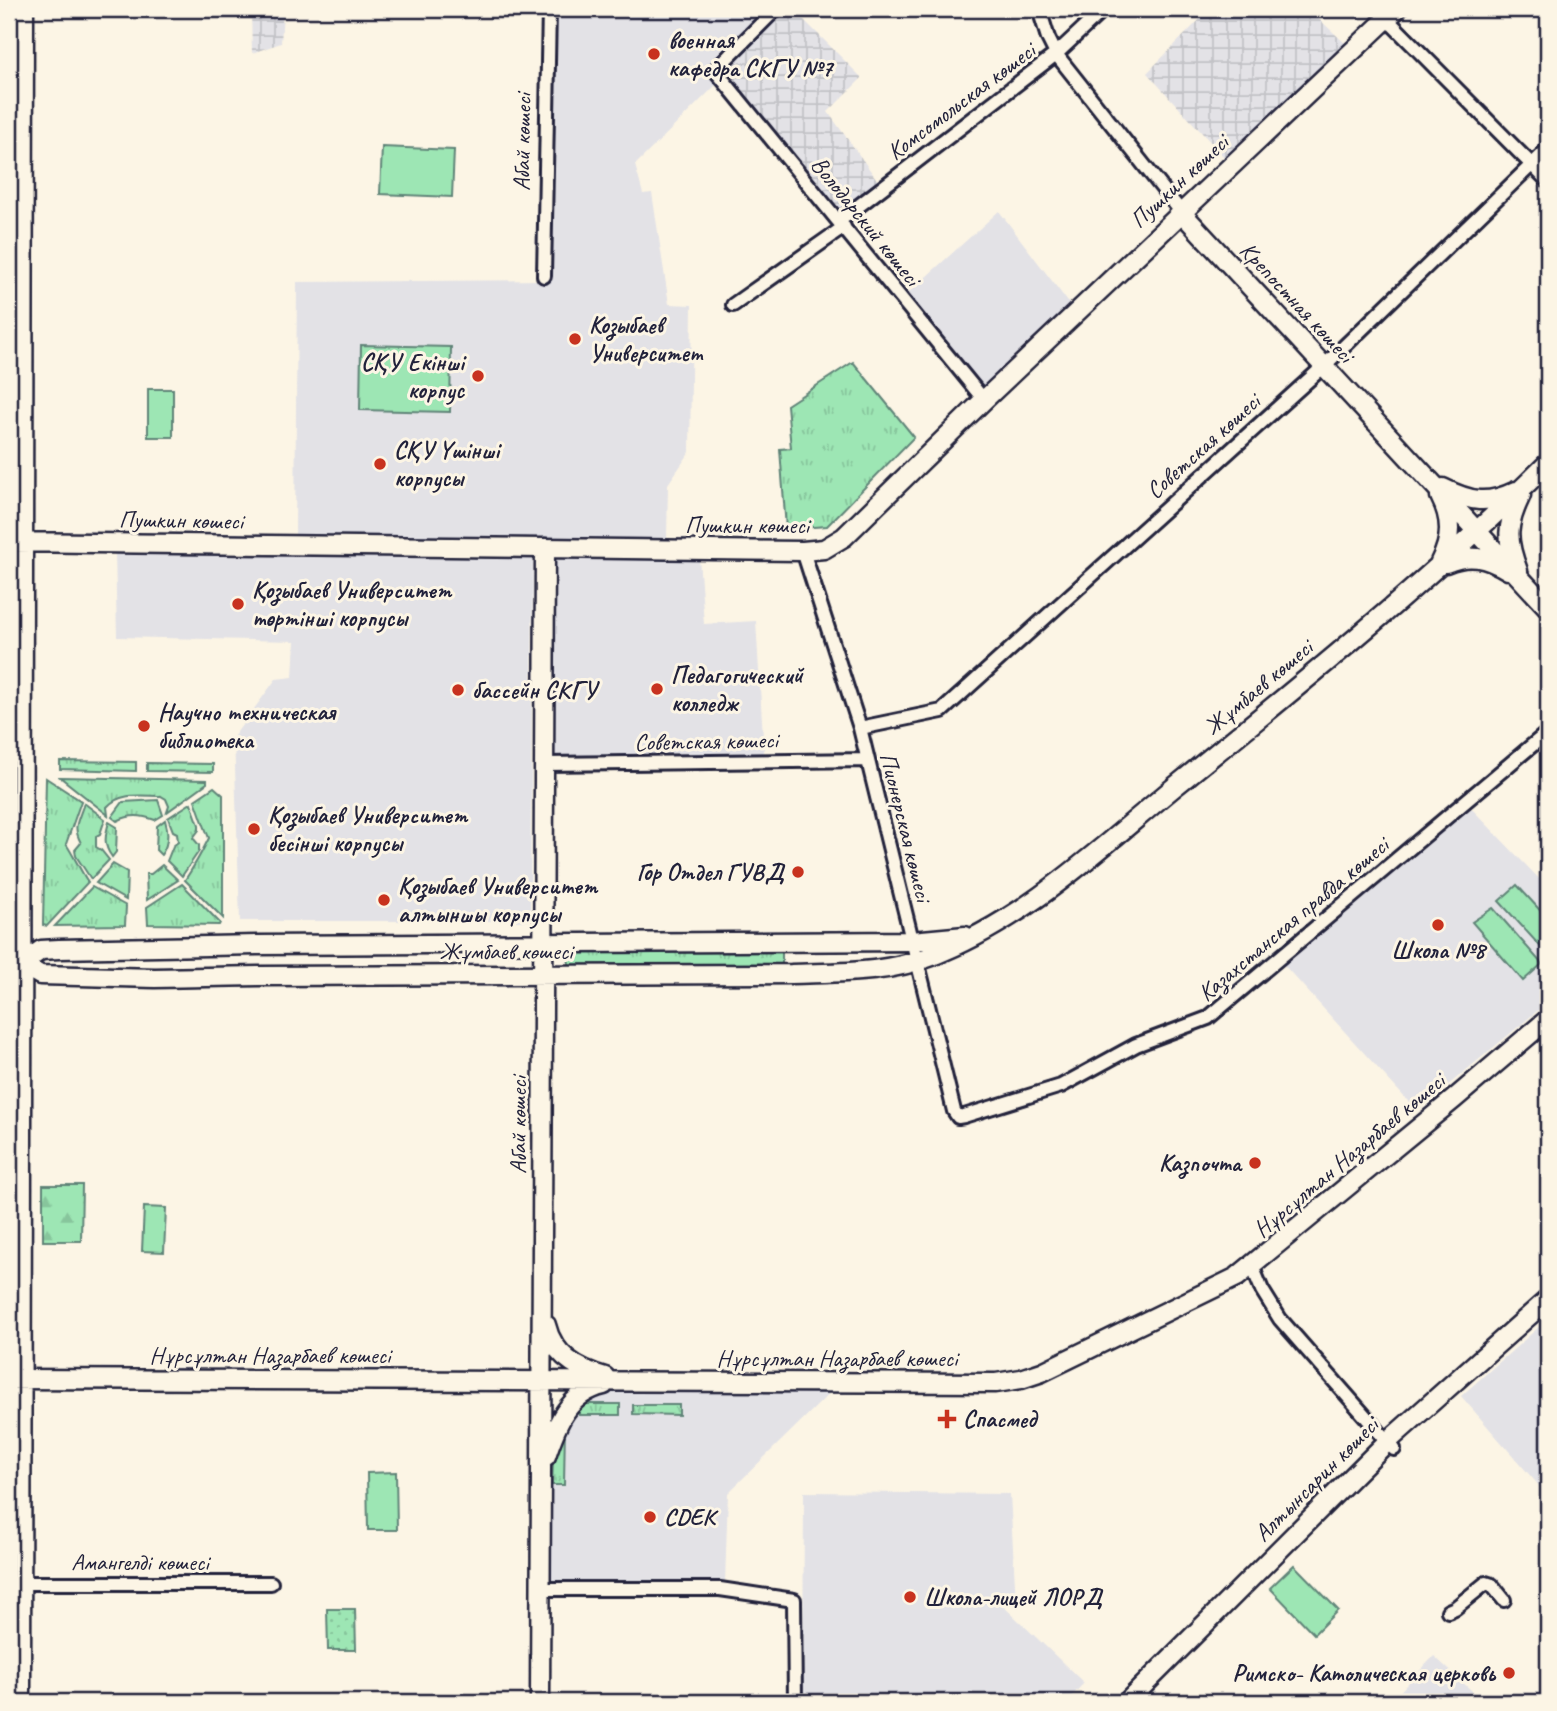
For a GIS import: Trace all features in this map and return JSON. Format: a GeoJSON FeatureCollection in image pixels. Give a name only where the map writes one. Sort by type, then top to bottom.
{"type":"FeatureCollection","features":[{"type":"Feature","properties":{"kind":"main road"},"geometry":{"type":"LineString","coordinates":[[21,1702],[15,1583],[15,964],[17,62],[24,9]]}},
{"type":"Feature","properties":{"kind":"main road","name":"Пушкин көшесі"},"geometry":{"type":"LineString","coordinates":[[16,542],[803,551],[824,549],[844,537],[1387,12]]}},
{"type":"Feature","properties":{"kind":"main road","name":"Крепостная көшесі"},"geometry":{"type":"LineString","coordinates":[[1182,213],[1548,608]]}},
{"type":"Feature","properties":{"kind":"main road","name":"Жұмбаев көшесі"},"geometry":{"type":"LineString","coordinates":[[15,964],[40,975],[56,977],[155,978],[846,972],[890,969],[917,961],[985,932],[1055,885],[1293,690],[1436,568],[1479,531],[1548,463]]}},
{"type":"Feature","properties":{"kind":"main road"},"geometry":{"type":"LineString","coordinates":[[1434,484],[1464,498],[1483,501],[1507,495],[1525,486]]}},
{"type":"Feature","properties":{"kind":"main road"},"geometry":{"type":"LineString","coordinates":[[1434,484],[1446,508],[1450,529],[1446,550],[1436,568]]}},
{"type":"Feature","properties":{"kind":"main road"},"geometry":{"type":"LineString","coordinates":[[1521,578],[1508,531],[1510,519],[1525,486]]}},
{"type":"Feature","properties":{"kind":"main road","name":"Абай көшесі"},"geometry":{"type":"LineString","coordinates":[[540,1702],[545,548]]}},
{"type":"Feature","properties":{"kind":"main road"},"geometry":{"type":"LineString","coordinates":[[1436,568],[1461,557],[1474,556],[1493,562],[1521,578]]}},
{"type":"Feature","properties":{"kind":"main road","name":"Жұмбаев көшесі"},"geometry":{"type":"LineString","coordinates":[[15,964],[41,950],[59,949],[257,944],[912,941],[956,938],[985,932]]}},
{"type":"Feature","properties":{"kind":"main road","name":"Нұрсұлтан Назарбаев көшесі"},"geometry":{"type":"LineString","coordinates":[[15,1379],[1011,1381],[1042,1372],[1112,1339],[1223,1285],[1252,1266],[1548,1019]]}},
{"type":"Feature","properties":{"kind":"main road","name":"Алтынсарин көшесі"},"geometry":{"type":"LineString","coordinates":[[1127,1702],[1391,1445],[1548,1299]]}},
{"type":"Feature","properties":{"kind":"main road"},"geometry":{"type":"LineString","coordinates":[[541,1307],[550,1340],[562,1355],[591,1373],[629,1381]]}},
{"type":"Feature","properties":{"kind":"main road"},"geometry":{"type":"LineString","coordinates":[[541,1470],[555,1429],[571,1402],[599,1386],[629,1381]]}},
{"type":"Feature","properties":{"kind":"street","name":"Абай көшесі"},"geometry":{"type":"LineString","coordinates":[[544,276],[549,9]]}},
{"type":"Feature","properties":{"kind":"street","name":"Володарский көшесі"},"geometry":{"type":"LineString","coordinates":[[776,9],[715,70],[984,400]]}},
{"type":"Feature","properties":{"kind":"street","name":"Крепостная көшесі"},"geometry":{"type":"LineString","coordinates":[[1039,9],[1056,54],[1182,213]]}},
{"type":"Feature","properties":{"kind":"street","name":"Комсомольская көшесі"},"geometry":{"type":"LineString","coordinates":[[733,305],[841,224],[1056,54],[1104,9]]}},
{"type":"Feature","properties":{"kind":"street"},"geometry":{"type":"LineString","coordinates":[[1387,12],[1548,181]]}},
{"type":"Feature","properties":{"kind":"street","name":"Советская көшесі"},"geometry":{"type":"LineString","coordinates":[[860,728],[942,711],[1324,366],[1548,149]]}},
{"type":"Feature","properties":{"kind":"street","name":"Пионерская көшесі"},"geometry":{"type":"LineString","coordinates":[[803,551],[860,728],[954,1111],[958,1116]]}},
{"type":"Feature","properties":{"kind":"street","name":"Казахстанская правда көшесі"},"geometry":{"type":"LineString","coordinates":[[958,1116],[1061,1086],[1136,1045],[1208,1018],[1548,732]]}},
{"type":"Feature","properties":{"kind":"street","name":"Советская көшесі"},"geometry":{"type":"LineString","coordinates":[[545,764],[868,760]]}},
{"type":"Feature","properties":{"kind":"street"},"geometry":{"type":"LineString","coordinates":[[1252,1266],[1262,1290],[1280,1319],[1391,1445]]}},
{"type":"Feature","properties":{"kind":"street","name":"Амангелді көшесі"},"geometry":{"type":"LineString","coordinates":[[15,1583],[271,1583]]}},
{"type":"Feature","properties":{"kind":"street"},"geometry":{"type":"LineString","coordinates":[[1448,1611],[1486,1583],[1504,1600]]}},
{"type":"Feature","properties":{"kind":"street"},"geometry":{"type":"LineString","coordinates":[[541,1589],[720,1589],[794,1600],[795,1702]]}},
{"type":"Feature","properties":{"kind":"shaded area"},"geometry":{"type":"Polygon","coordinates":[[[251,9],[288,9],[283,10],[281,43],[252,53],[251,9]]]}},
{"type":"Feature","properties":{"kind":"shaded area"},"geometry":{"type":"Polygon","coordinates":[[[554,9],[768,9],[708,69],[719,82],[635,165],[643,194],[652,193],[669,304],[692,305],[690,452],[668,484],[667,539],[295,537],[297,282],[548,280],[554,9]]]}},
{"type":"Feature","properties":{"kind":"shaded area"},"geometry":{"type":"Polygon","coordinates":[[[787,9],[793,9],[862,78],[828,112],[878,181],[839,211],[725,71],[787,9]]]}},
{"type":"Feature","properties":{"kind":"shaded area"},"geometry":{"type":"Polygon","coordinates":[[[1210,9],[1308,9],[1347,45],[1226,159],[1147,73],[1210,9]]]}},
{"type":"Feature","properties":{"kind":"shaded area"},"geometry":{"type":"Polygon","coordinates":[[[999,211],[1071,306],[983,389],[906,295],[999,211]]]}},
{"type":"Feature","properties":{"kind":"shaded area"},"geometry":{"type":"Polygon","coordinates":[[[115,552],[533,554],[530,921],[240,921],[234,736],[276,679],[293,677],[295,641],[117,637],[115,552]]]}},
{"type":"Feature","properties":{"kind":"shaded area","name":"Педагогический колледж"},"geometry":{"type":"Polygon","coordinates":[[[555,556],[699,558],[704,624],[756,621],[764,754],[554,756],[555,556]]]}},
{"type":"Feature","properties":{"kind":"shaded area","name":"Школа №8"},"geometry":{"type":"Polygon","coordinates":[[[1471,808],[1548,888],[1548,1002],[1417,1111],[1282,963],[1471,808]]]}},
{"type":"Feature","properties":{"kind":"shaded area"},"geometry":{"type":"Polygon","coordinates":[[[1548,1319],[1548,1496],[1461,1396],[1548,1319]]]}},
{"type":"Feature","properties":{"kind":"shaded area"},"geometry":{"type":"Polygon","coordinates":[[[834,1389],[728,1493],[725,1583],[548,1582],[553,1442],[572,1409],[597,1392],[834,1389]]]}},
{"type":"Feature","properties":{"kind":"shaded area","name":"Школа-лицей ЛОРД"},"geometry":{"type":"Polygon","coordinates":[[[804,1492],[1010,1494],[1016,1603],[1000,1603],[1084,1683],[1066,1702],[803,1702],[804,1492]]]}},
{"type":"Feature","properties":{"kind":"shaded area"},"geometry":{"type":"Polygon","coordinates":[[[1434,1656],[1484,1702],[1390,1702],[1434,1656]]]}},
{"type":"Feature","properties":{"kind":"green space"},"geometry":{"type":"Polygon","coordinates":[[[382,147],[454,150],[452,197],[380,194],[382,147]]]}},
{"type":"Feature","properties":{"kind":"green space"},"geometry":{"type":"Polygon","coordinates":[[[361,345],[451,347],[450,412],[360,410],[361,345]]]}},
{"type":"Feature","properties":{"kind":"green space"},"geometry":{"type":"Polygon","coordinates":[[[853,362],[914,437],[827,526],[786,529],[780,449],[791,448],[787,405],[853,362]]]}},
{"type":"Feature","properties":{"kind":"green space"},"geometry":{"type":"Polygon","coordinates":[[[148,389],[173,389],[173,437],[148,437],[148,389]]]}},
{"type":"Feature","properties":{"kind":"green space"},"geometry":{"type":"Polygon","coordinates":[[[60,761],[136,762],[136,771],[60,769],[60,761]]]}},
{"type":"Feature","properties":{"kind":"green space"},"geometry":{"type":"Polygon","coordinates":[[[147,763],[213,764],[213,772],[147,771],[147,763]]]}},
{"type":"Feature","properties":{"kind":"green space"},"geometry":{"type":"Polygon","coordinates":[[[60,777],[207,780],[207,783],[167,812],[169,806],[161,796],[131,796],[112,802],[107,807],[108,815],[60,777]]]}},
{"type":"Feature","properties":{"kind":"green space"},"geometry":{"type":"Polygon","coordinates":[[[46,778],[81,801],[66,844],[88,882],[47,926],[43,925],[46,778]]]}},
{"type":"Feature","properties":{"kind":"green space"},"geometry":{"type":"Polygon","coordinates":[[[214,787],[223,795],[223,918],[185,880],[209,838],[195,800],[214,787]]]}},
{"type":"Feature","properties":{"kind":"green space"},"geometry":{"type":"Polygon","coordinates":[[[158,800],[163,815],[155,820],[136,816],[117,821],[112,817],[123,802],[158,800]]]}},
{"type":"Feature","properties":{"kind":"green space"},"geometry":{"type":"Polygon","coordinates":[[[84,803],[105,819],[100,834],[96,836],[96,847],[109,860],[91,879],[75,850],[81,843],[76,828],[84,803]]]}},
{"type":"Feature","properties":{"kind":"green space"},"geometry":{"type":"Polygon","coordinates":[[[191,803],[199,825],[193,838],[199,845],[199,851],[182,876],[167,861],[173,846],[178,842],[177,833],[173,831],[168,818],[191,803]]]}},
{"type":"Feature","properties":{"kind":"green space"},"geometry":{"type":"Polygon","coordinates":[[[165,820],[168,838],[161,855],[156,850],[157,826],[165,820]]]}},
{"type":"Feature","properties":{"kind":"green space"},"geometry":{"type":"Polygon","coordinates":[[[109,822],[117,827],[116,852],[112,857],[106,840],[109,822]]]}},
{"type":"Feature","properties":{"kind":"green space"},"geometry":{"type":"Polygon","coordinates":[[[113,864],[127,872],[126,900],[96,883],[113,864]]]}},
{"type":"Feature","properties":{"kind":"green space"},"geometry":{"type":"Polygon","coordinates":[[[162,865],[178,880],[147,900],[146,874],[151,874],[162,865]]]}},
{"type":"Feature","properties":{"kind":"green space"},"geometry":{"type":"Polygon","coordinates":[[[182,884],[219,925],[148,924],[147,907],[182,884]]]}},
{"type":"Feature","properties":{"kind":"green space"},"geometry":{"type":"Polygon","coordinates":[[[1517,885],[1548,919],[1548,955],[1499,901],[1517,885]]]}},
{"type":"Feature","properties":{"kind":"green space"},"geometry":{"type":"Polygon","coordinates":[[[92,887],[126,906],[125,925],[55,926],[92,887]]]}},
{"type":"Feature","properties":{"kind":"green space"},"geometry":{"type":"Polygon","coordinates":[[[1493,908],[1542,964],[1523,981],[1472,922],[1493,908]]]}},
{"type":"Feature","properties":{"kind":"green space"},"geometry":{"type":"Polygon","coordinates":[[[782,950],[782,966],[569,967],[568,951],[782,950]]]}},
{"type":"Feature","properties":{"kind":"green space"},"geometry":{"type":"Polygon","coordinates":[[[43,1185],[82,1185],[81,1241],[43,1241],[43,1185]]]}},
{"type":"Feature","properties":{"kind":"green space"},"geometry":{"type":"Polygon","coordinates":[[[144,1207],[166,1208],[164,1252],[142,1251],[144,1207]]]}},
{"type":"Feature","properties":{"kind":"green space"},"geometry":{"type":"Polygon","coordinates":[[[579,1404],[620,1404],[620,1415],[579,1415],[579,1404]]]}},
{"type":"Feature","properties":{"kind":"green space"},"geometry":{"type":"Polygon","coordinates":[[[633,1405],[679,1405],[679,1415],[633,1414],[633,1405]]]}},
{"type":"Feature","properties":{"kind":"green space"},"geometry":{"type":"Polygon","coordinates":[[[565,1424],[564,1485],[552,1485],[554,1437],[565,1424]]]}},
{"type":"Feature","properties":{"kind":"green space"},"geometry":{"type":"Polygon","coordinates":[[[396,1472],[397,1530],[368,1530],[367,1473],[396,1472]]]}},
{"type":"Feature","properties":{"kind":"green space"},"geometry":{"type":"Polygon","coordinates":[[[1294,1565],[1338,1610],[1314,1634],[1270,1588],[1294,1565]]]}},
{"type":"Feature","properties":{"kind":"green space"},"geometry":{"type":"Polygon","coordinates":[[[327,1609],[355,1609],[356,1650],[328,1650],[327,1609]]]}},
{"type":"Feature","properties":{"kind":"place","name":"военная кафедра СКГУ №7"},"geometry":{"type":"Point","coordinates":[654,54]}},
{"type":"Feature","properties":{"kind":"place","name":"Козыбаев Университет"},"geometry":{"type":"Point","coordinates":[575,339]}},
{"type":"Feature","properties":{"kind":"place","name":"СҚУ Екінші корпус"},"geometry":{"type":"Point","coordinates":[478,376]}},
{"type":"Feature","properties":{"kind":"place","name":"СҚУ Үшінші корпусы"},"geometry":{"type":"Point","coordinates":[380,464]}},
{"type":"Feature","properties":{"kind":"place","name":"Қозыбаев Университет төртінші корпусы"},"geometry":{"type":"Point","coordinates":[238,604]}},
{"type":"Feature","properties":{"kind":"place","name":"Педагогический колледж"},"geometry":{"type":"Point","coordinates":[657,689]}},
{"type":"Feature","properties":{"kind":"place","name":"бассейн СКГУ"},"geometry":{"type":"Point","coordinates":[458,690]}},
{"type":"Feature","properties":{"kind":"place","name":"Научно техническая библиотека"},"geometry":{"type":"Point","coordinates":[144,726]}},
{"type":"Feature","properties":{"kind":"place","name":"Қозыбаев Университет бесінші корпусы"},"geometry":{"type":"Point","coordinates":[254,829]}},
{"type":"Feature","properties":{"kind":"place","name":"Гор Отдел ГУВД"},"geometry":{"type":"Point","coordinates":[798,872]}},
{"type":"Feature","properties":{"kind":"place","name":"Қозыбаев Университет алтыншы корпусы"},"geometry":{"type":"Point","coordinates":[384,900]}},
{"type":"Feature","properties":{"kind":"place","name":"Школа №8"},"geometry":{"type":"Point","coordinates":[1438,925]}},
{"type":"Feature","properties":{"kind":"place","name":"Казпочта"},"geometry":{"type":"Point","coordinates":[1255,1163]}},
{"type":"Feature","properties":{"kind":"place","name":"Спасмед"},"geometry":{"type":"Point","coordinates":[947,1419]}},
{"type":"Feature","properties":{"kind":"place","name":"CDEK"},"geometry":{"type":"Point","coordinates":[650,1517]}},
{"type":"Feature","properties":{"kind":"place","name":"Школа-лицей ЛОРД"},"geometry":{"type":"Point","coordinates":[910,1597]}},
{"type":"Feature","properties":{"kind":"place","name":"Римско- Католическая церковь"},"geometry":{"type":"Point","coordinates":[1509,1673]}}]}
